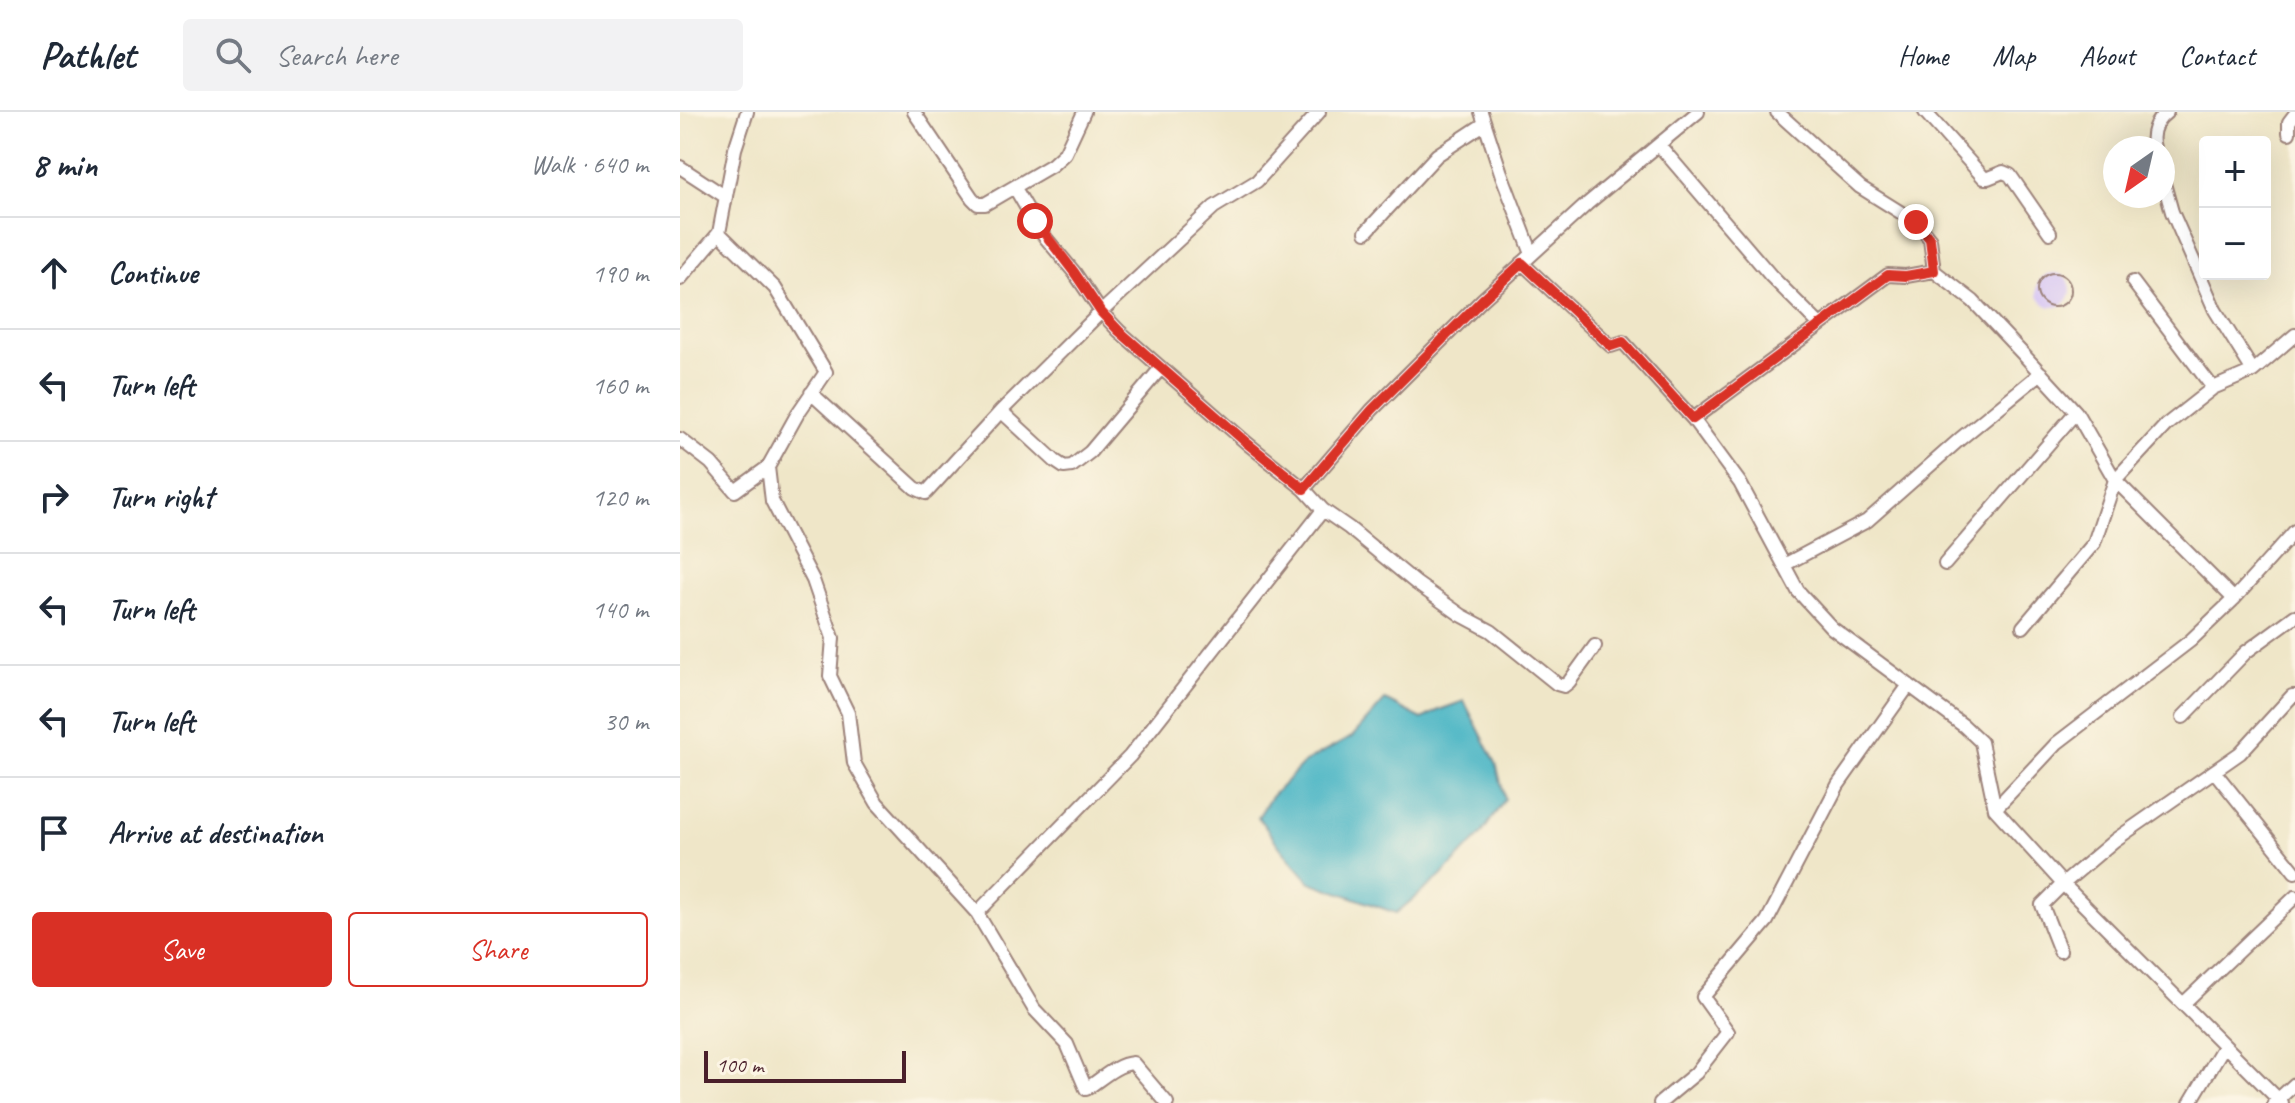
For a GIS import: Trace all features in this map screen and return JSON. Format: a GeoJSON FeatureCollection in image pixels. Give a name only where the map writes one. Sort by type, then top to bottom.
{"type":"FeatureCollection","features":[{"type":"Feature","properties":{"kind":"street"},"geometry":{"type":"LineString","coordinates":[[680,279],[719,233],[735,149],[747,112]]}},
{"type":"Feature","properties":{"kind":"street"},"geometry":{"type":"LineString","coordinates":[[914,112],[978,204],[985,204],[1052,165],[1065,153],[1084,112]]}},
{"type":"Feature","properties":{"kind":"street"},"geometry":{"type":"LineString","coordinates":[[811,393],[915,488],[926,493],[1001,411],[1101,312],[1214,207],[1257,181],[1319,112]]}},
{"type":"Feature","properties":{"kind":"street"},"geometry":{"type":"LineString","coordinates":[[1304,489],[1372,410],[1482,300],[1587,204],[1698,112]]}},
{"type":"Feature","properties":{"kind":"street"},"geometry":{"type":"LineString","coordinates":[[1777,112],[1860,187],[1916,222],[1930,239],[1934,271],[1973,301],[2041,373],[2076,412],[2115,480],[2234,599]]}},
{"type":"Feature","properties":{"kind":"street"},"geometry":{"type":"LineString","coordinates":[[1925,112],[1984,178],[2003,172],[2010,175],[2050,233]]}},
{"type":"Feature","properties":{"kind":"street"},"geometry":{"type":"LineString","coordinates":[[2151,136],[2159,118],[2167,112]]}},
{"type":"Feature","properties":{"kind":"street"},"geometry":{"type":"LineString","coordinates":[[2289,133],[2289,122],[2295,114]]}},
{"type":"Feature","properties":{"kind":"street"},"geometry":{"type":"LineString","coordinates":[[1366,232],[1437,155],[1482,118],[1527,258],[1611,346],[1623,342],[1693,419],[1740,483],[1798,591],[1832,628],[1981,742],[1995,809],[2063,884],[2278,1102],[2295,1084]]}},
{"type":"Feature","properties":{"kind":"street"},"geometry":{"type":"LineString","coordinates":[[1659,145],[1771,276],[1820,325]]}},
{"type":"Feature","properties":{"kind":"street"},"geometry":{"type":"LineString","coordinates":[[680,167],[726,197]]}},
{"type":"Feature","properties":{"kind":"street"},"geometry":{"type":"LineString","coordinates":[[1015,188],[1040,231],[1074,272],[1101,312],[1129,341],[1304,489],[1323,510],[1436,598],[1491,631],[1557,684],[1564,686],[1569,682],[1595,646]]}},
{"type":"Feature","properties":{"kind":"street"},"geometry":{"type":"LineString","coordinates":[[2171,208],[2215,310],[2253,371]]}},
{"type":"Feature","properties":{"kind":"street"},"geometry":{"type":"LineString","coordinates":[[680,439],[711,463],[735,491],[768,467],[826,372],[775,288],[719,233]]}},
{"type":"Feature","properties":{"kind":"street"},"geometry":{"type":"LineString","coordinates":[[1693,419],[1888,275],[1906,276],[1934,271]]}},
{"type":"Feature","properties":{"kind":"street"},"geometry":{"type":"LineString","coordinates":[[2133,282],[2213,388]]}},
{"type":"Feature","properties":{"kind":"street"},"geometry":{"type":"LineString","coordinates":[[2023,627],[2094,543],[2115,480],[2166,425],[2213,388],[2253,371],[2295,335]]}},
{"type":"Feature","properties":{"kind":"street"},"geometry":{"type":"LineString","coordinates":[[1001,411],[1055,461],[1064,467],[1072,466],[1090,452],[1161,368]]}},
{"type":"Feature","properties":{"kind":"street"},"geometry":{"type":"LineString","coordinates":[[1784,565],[1867,521],[2041,373]]}},
{"type":"Feature","properties":{"kind":"street"},"geometry":{"type":"LineString","coordinates":[[1945,564],[2076,412]]}},
{"type":"Feature","properties":{"kind":"street"},"geometry":{"type":"LineString","coordinates":[[768,467],[772,501],[813,580],[833,638],[830,676],[848,713],[854,763],[877,803],[977,913],[1034,1009],[1067,1044],[1086,1089]]}},
{"type":"Feature","properties":{"kind":"street"},"geometry":{"type":"LineString","coordinates":[[977,913],[1130,756],[1323,510]]}},
{"type":"Feature","properties":{"kind":"street"},"geometry":{"type":"LineString","coordinates":[[1995,809],[2057,743],[2190,641],[2234,599],[2295,531]]}},
{"type":"Feature","properties":{"kind":"street"},"geometry":{"type":"LineString","coordinates":[[2183,717],[2246,652],[2295,616]]}},
{"type":"Feature","properties":{"kind":"street"},"geometry":{"type":"LineString","coordinates":[[1660,1103],[1696,1073],[1728,1032],[1703,997],[1767,921],[1838,785],[1909,685]]}},
{"type":"Feature","properties":{"kind":"street"},"geometry":{"type":"LineString","coordinates":[[2060,951],[2042,905],[2115,840],[2240,753],[2295,696]]}},
{"type":"Feature","properties":{"kind":"street"},"geometry":{"type":"LineString","coordinates":[[2214,771],[2295,872]]}},
{"type":"Feature","properties":{"kind":"street"},"geometry":{"type":"LineString","coordinates":[[2183,1004],[2295,897]]}},
{"type":"Feature","properties":{"kind":"street"},"geometry":{"type":"LineString","coordinates":[[2190,1103],[2224,1046]]}},
{"type":"Feature","properties":{"kind":"street"},"geometry":{"type":"LineString","coordinates":[[1079,1103],[1086,1089],[1128,1063],[1133,1063],[1167,1103]]}},
{"type":"Feature","properties":{"kind":"water"},"geometry":{"type":"Polygon","coordinates":[[[1385,700],[1422,719],[1464,701],[1496,763],[1505,799],[1480,836],[1440,877],[1396,913],[1310,882],[1258,817],[1271,797],[1305,762],[1352,737],[1385,700]]]}},
{"type":"Feature","properties":{"kind":"building"},"geometry":{"type":"Polygon","coordinates":[[[2054,273],[2066,278],[2071,290],[2066,302],[2054,307],[2042,302],[2037,290],[2042,278],[2054,273]]]}},
{"type":"Feature","properties":{"kind":"route"},"geometry":{"type":"LineString","coordinates":[[1035,221],[1101,312],[1129,341],[1304,489],[1372,410],[1522,263],[1611,346],[1623,342],[1693,419],[1888,275],[1906,276],[1934,271],[1930,239],[1916,222]]}}]}
